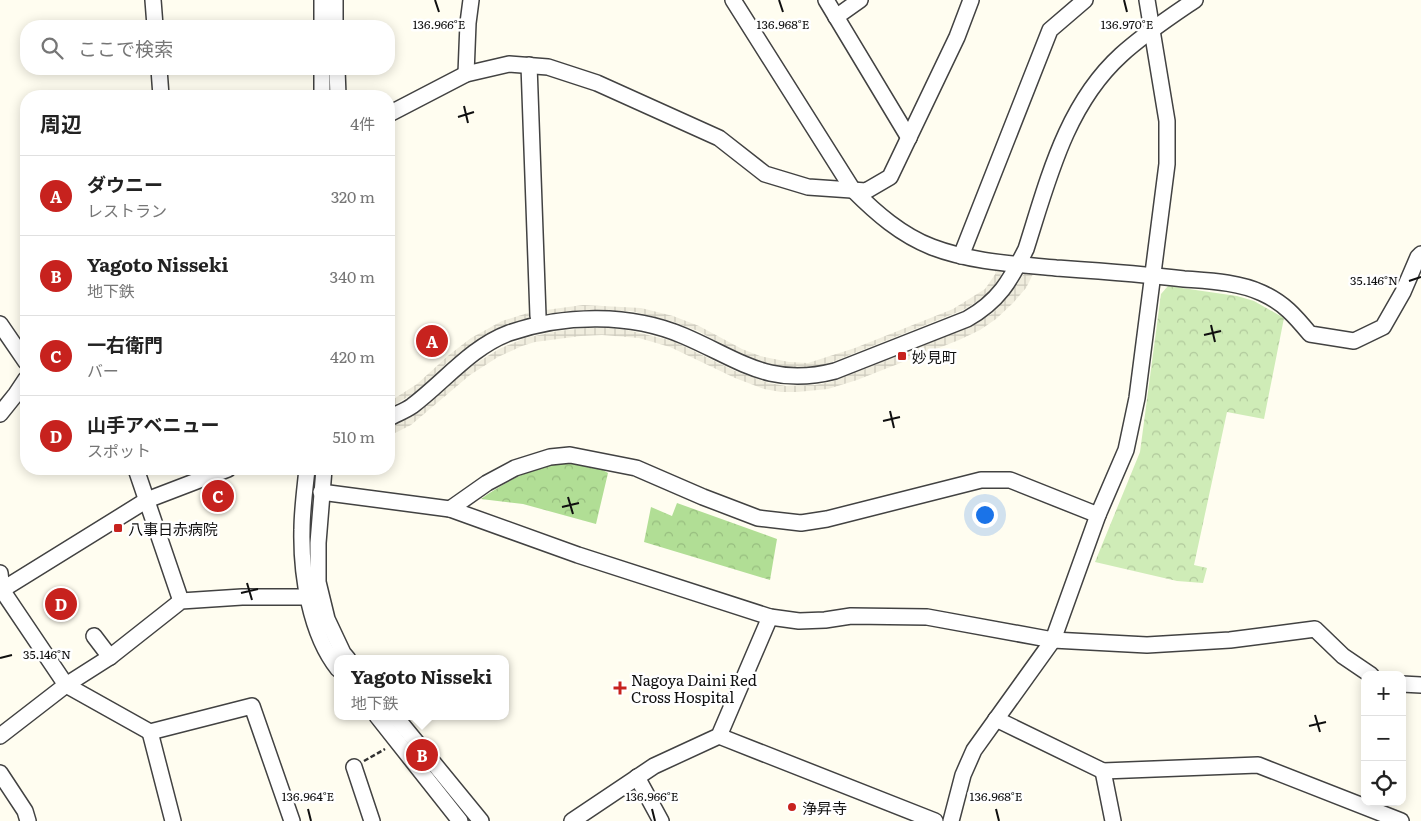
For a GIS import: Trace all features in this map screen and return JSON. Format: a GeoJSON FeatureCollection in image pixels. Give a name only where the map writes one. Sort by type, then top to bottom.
{"type":"FeatureCollection","features":[{"type":"Feature","properties":{"kind":"street"},"geometry":{"type":"LineString","coordinates":[[153,0],[155,20]]}},
{"type":"Feature","properties":{"kind":"street"},"geometry":{"type":"LineString","coordinates":[[322,0],[322,20]]}},
{"type":"Feature","properties":{"kind":"street"},"geometry":{"type":"LineString","coordinates":[[335,0],[336,20]]}},
{"type":"Feature","properties":{"kind":"street"},"geometry":{"type":"LineString","coordinates":[[466,74],[471,0]]}},
{"type":"Feature","properties":{"kind":"street"},"geometry":{"type":"LineString","coordinates":[[733,0],[853,190],[876,212],[907,235],[932,247],[961,256],[1018,265],[1153,275],[1231,284],[1262,292],[1288,308],[1310,334],[1354,341],[1384,327],[1421,254]]}},
{"type":"Feature","properties":{"kind":"street"},"geometry":{"type":"LineString","coordinates":[[826,0],[909,138]]}},
{"type":"Feature","properties":{"kind":"street"},"geometry":{"type":"LineString","coordinates":[[836,17],[860,0]]}},
{"type":"Feature","properties":{"kind":"street"},"geometry":{"type":"LineString","coordinates":[[395,111],[466,74],[509,64],[548,67],[597,83],[719,138],[765,174],[808,187],[866,190],[890,177],[957,36],[971,0]]}},
{"type":"Feature","properties":{"kind":"street"},"geometry":{"type":"LineString","coordinates":[[961,256],[1050,30],[1085,0]]}},
{"type":"Feature","properties":{"kind":"street"},"geometry":{"type":"LineString","coordinates":[[951,821],[963,775],[974,750],[1053,640],[1098,515],[1126,450],[1137,398],[1167,164],[1167,121],[1147,0]]}},
{"type":"Feature","properties":{"kind":"street"},"geometry":{"type":"LineString","coordinates":[[395,415],[411,407],[478,350],[508,334],[538,325],[574,320],[634,321],[684,336],[743,364],[770,373],[796,378],[835,372],[967,319],[980,312],[1003,290],[1018,265],[1026,248],[1065,134],[1075,114],[1093,87],[1120,56],[1152,29],[1195,0]]}},
{"type":"Feature","properties":{"kind":"street"},"geometry":{"type":"LineString","coordinates":[[529,66],[538,316]]}},
{"type":"Feature","properties":{"kind":"street"},"geometry":{"type":"LineString","coordinates":[[159,75],[161,90]]}},
{"type":"Feature","properties":{"kind":"street"},"geometry":{"type":"LineString","coordinates":[[322,75],[322,90]]}},
{"type":"Feature","properties":{"kind":"street"},"geometry":{"type":"LineString","coordinates":[[337,75],[338,90]]}},
{"type":"Feature","properties":{"kind":"street"},"geometry":{"type":"LineString","coordinates":[[0,324],[20,353]]}},
{"type":"Feature","properties":{"kind":"street"},"geometry":{"type":"LineString","coordinates":[[0,414],[20,388]]}},
{"type":"Feature","properties":{"kind":"street"},"geometry":{"type":"LineString","coordinates":[[450,509],[487,483],[515,468],[550,457],[570,455],[636,468],[758,518],[801,523],[827,519],[981,480],[994,479],[1010,480],[1098,515]]}},
{"type":"Feature","properties":{"kind":"street"},"geometry":{"type":"LineString","coordinates":[[138,475],[181,601]]}},
{"type":"Feature","properties":{"kind":"street"},"geometry":{"type":"LineString","coordinates":[[1,591],[147,500],[212,475]]}},
{"type":"Feature","properties":{"kind":"street"},"geometry":{"type":"LineString","coordinates":[[307,475],[302,531],[305,583],[315,625],[334,664]]}},
{"type":"Feature","properties":{"kind":"street"},"geometry":{"type":"LineString","coordinates":[[323,475],[318,582],[327,619],[345,655]]}},
{"type":"Feature","properties":{"kind":"street"},"geometry":{"type":"LineString","coordinates":[[321,492],[450,509],[578,555],[770,617],[799,621],[851,616],[927,617],[1053,640],[1147,645],[1230,640],[1315,628],[1343,656],[1365,671]]}},
{"type":"Feature","properties":{"kind":"street"},"geometry":{"type":"LineString","coordinates":[[0,573],[1,591],[66,685],[150,732],[252,706],[292,821]]}},
{"type":"Feature","properties":{"kind":"street"},"geometry":{"type":"LineString","coordinates":[[0,736],[66,685],[110,656],[181,601],[242,597],[308,597]]}},
{"type":"Feature","properties":{"kind":"street"},"geometry":{"type":"LineString","coordinates":[[572,821],[654,766],[718,736],[770,617]]}},
{"type":"Feature","properties":{"kind":"street"},"geometry":{"type":"LineString","coordinates":[[94,636],[110,656]]}},
{"type":"Feature","properties":{"kind":"street"},"geometry":{"type":"LineString","coordinates":[[1406,684],[1421,685]]}},
{"type":"Feature","properties":{"kind":"street"},"geometry":{"type":"LineString","coordinates":[[996,719],[1102,771],[1258,765],[1401,821]]}},
{"type":"Feature","properties":{"kind":"street"},"geometry":{"type":"LineString","coordinates":[[380,720],[460,821]]}},
{"type":"Feature","properties":{"kind":"street"},"geometry":{"type":"LineString","coordinates":[[398,720],[481,821]]}},
{"type":"Feature","properties":{"kind":"street"},"geometry":{"type":"LineString","coordinates":[[150,732],[173,821]]}},
{"type":"Feature","properties":{"kind":"street"},"geometry":{"type":"LineString","coordinates":[[718,736],[935,821]]}},
{"type":"Feature","properties":{"kind":"street"},"geometry":{"type":"LineString","coordinates":[[354,767],[372,821]]}},
{"type":"Feature","properties":{"kind":"street"},"geometry":{"type":"LineString","coordinates":[[1102,771],[1113,821]]}},
{"type":"Feature","properties":{"kind":"street"},"geometry":{"type":"LineString","coordinates":[[0,773],[24,811],[28,821]]}},
{"type":"Feature","properties":{"kind":"street"},"geometry":{"type":"LineString","coordinates":[[637,777],[661,821]]}},
{"type":"Feature","properties":{"kind":"path"},"geometry":{"type":"LineString","coordinates":[[354,767],[398,742]]}},
{"type":"Feature","properties":{"kind":"green space"},"geometry":{"type":"Polygon","coordinates":[[[1168,286],[1237,296],[1254,301],[1284,318],[1264,419],[1227,412],[1194,565],[1207,568],[1203,583],[1177,581],[1095,562],[1140,452],[1161,294],[1168,286]]]}},
{"type":"Feature","properties":{"kind":"green space"},"geometry":{"type":"Polygon","coordinates":[[[560,462],[591,465],[608,473],[596,524],[523,504],[481,499],[519,476],[560,462]]]}},
{"type":"Feature","properties":{"kind":"green space"},"geometry":{"type":"Polygon","coordinates":[[[677,503],[777,539],[770,580],[644,542],[651,507],[672,516],[677,503]]]}},
{"type":"Feature","properties":{"kind":"shaded area"},"geometry":{"type":"Polygon","coordinates":[[[994,268],[1002,273],[995,286],[986,296],[963,310],[827,364],[812,367],[784,367],[757,361],[698,331],[671,321],[631,311],[587,311],[536,317],[511,324],[474,342],[448,362],[416,392],[395,404],[395,398],[417,384],[471,338],[502,321],[531,312],[583,305],[641,308],[673,316],[699,326],[742,349],[760,356],[789,362],[808,363],[855,348],[953,309],[985,289],[996,273],[994,268]]]}},
{"type":"Feature","properties":{"kind":"shaded area"},"geometry":{"type":"Polygon","coordinates":[[[1025,272],[1034,272],[1026,288],[1013,303],[996,319],[980,330],[857,380],[828,389],[781,392],[764,389],[735,378],[670,347],[639,338],[602,335],[581,336],[535,342],[498,357],[470,375],[411,425],[395,433],[395,424],[426,406],[470,367],[499,349],[525,338],[558,331],[587,328],[627,330],[673,341],[735,371],[769,383],[786,386],[815,385],[831,382],[972,326],[993,313],[1016,286],[1025,272]]]}},
{"type":"Feature","properties":{"kind":"place","name":"ダウニー"},"geometry":{"type":"Point","coordinates":[432,341]}},
{"type":"Feature","properties":{"kind":"place","name":"妙見町"},"geometry":{"type":"Point","coordinates":[902,356]}},
{"type":"Feature","properties":{"kind":"place","name":"一右衛門"},"geometry":{"type":"Point","coordinates":[218,496]}},
{"type":"Feature","properties":{"kind":"place","name":"八事日赤病院"},"geometry":{"type":"Point","coordinates":[118,528]}},
{"type":"Feature","properties":{"kind":"place","name":"山手アベニュー"},"geometry":{"type":"Point","coordinates":[61,604]}},
{"type":"Feature","properties":{"kind":"place","name":"Nagoya Daini Red Cross Hospital"},"geometry":{"type":"Point","coordinates":[620,688]}},
{"type":"Feature","properties":{"kind":"place","name":"Yagoto Nisseki"},"geometry":{"type":"Point","coordinates":[422,755]}},
{"type":"Feature","properties":{"kind":"place","name":"浄昇寺"},"geometry":{"type":"Point","coordinates":[792,807]}}]}
